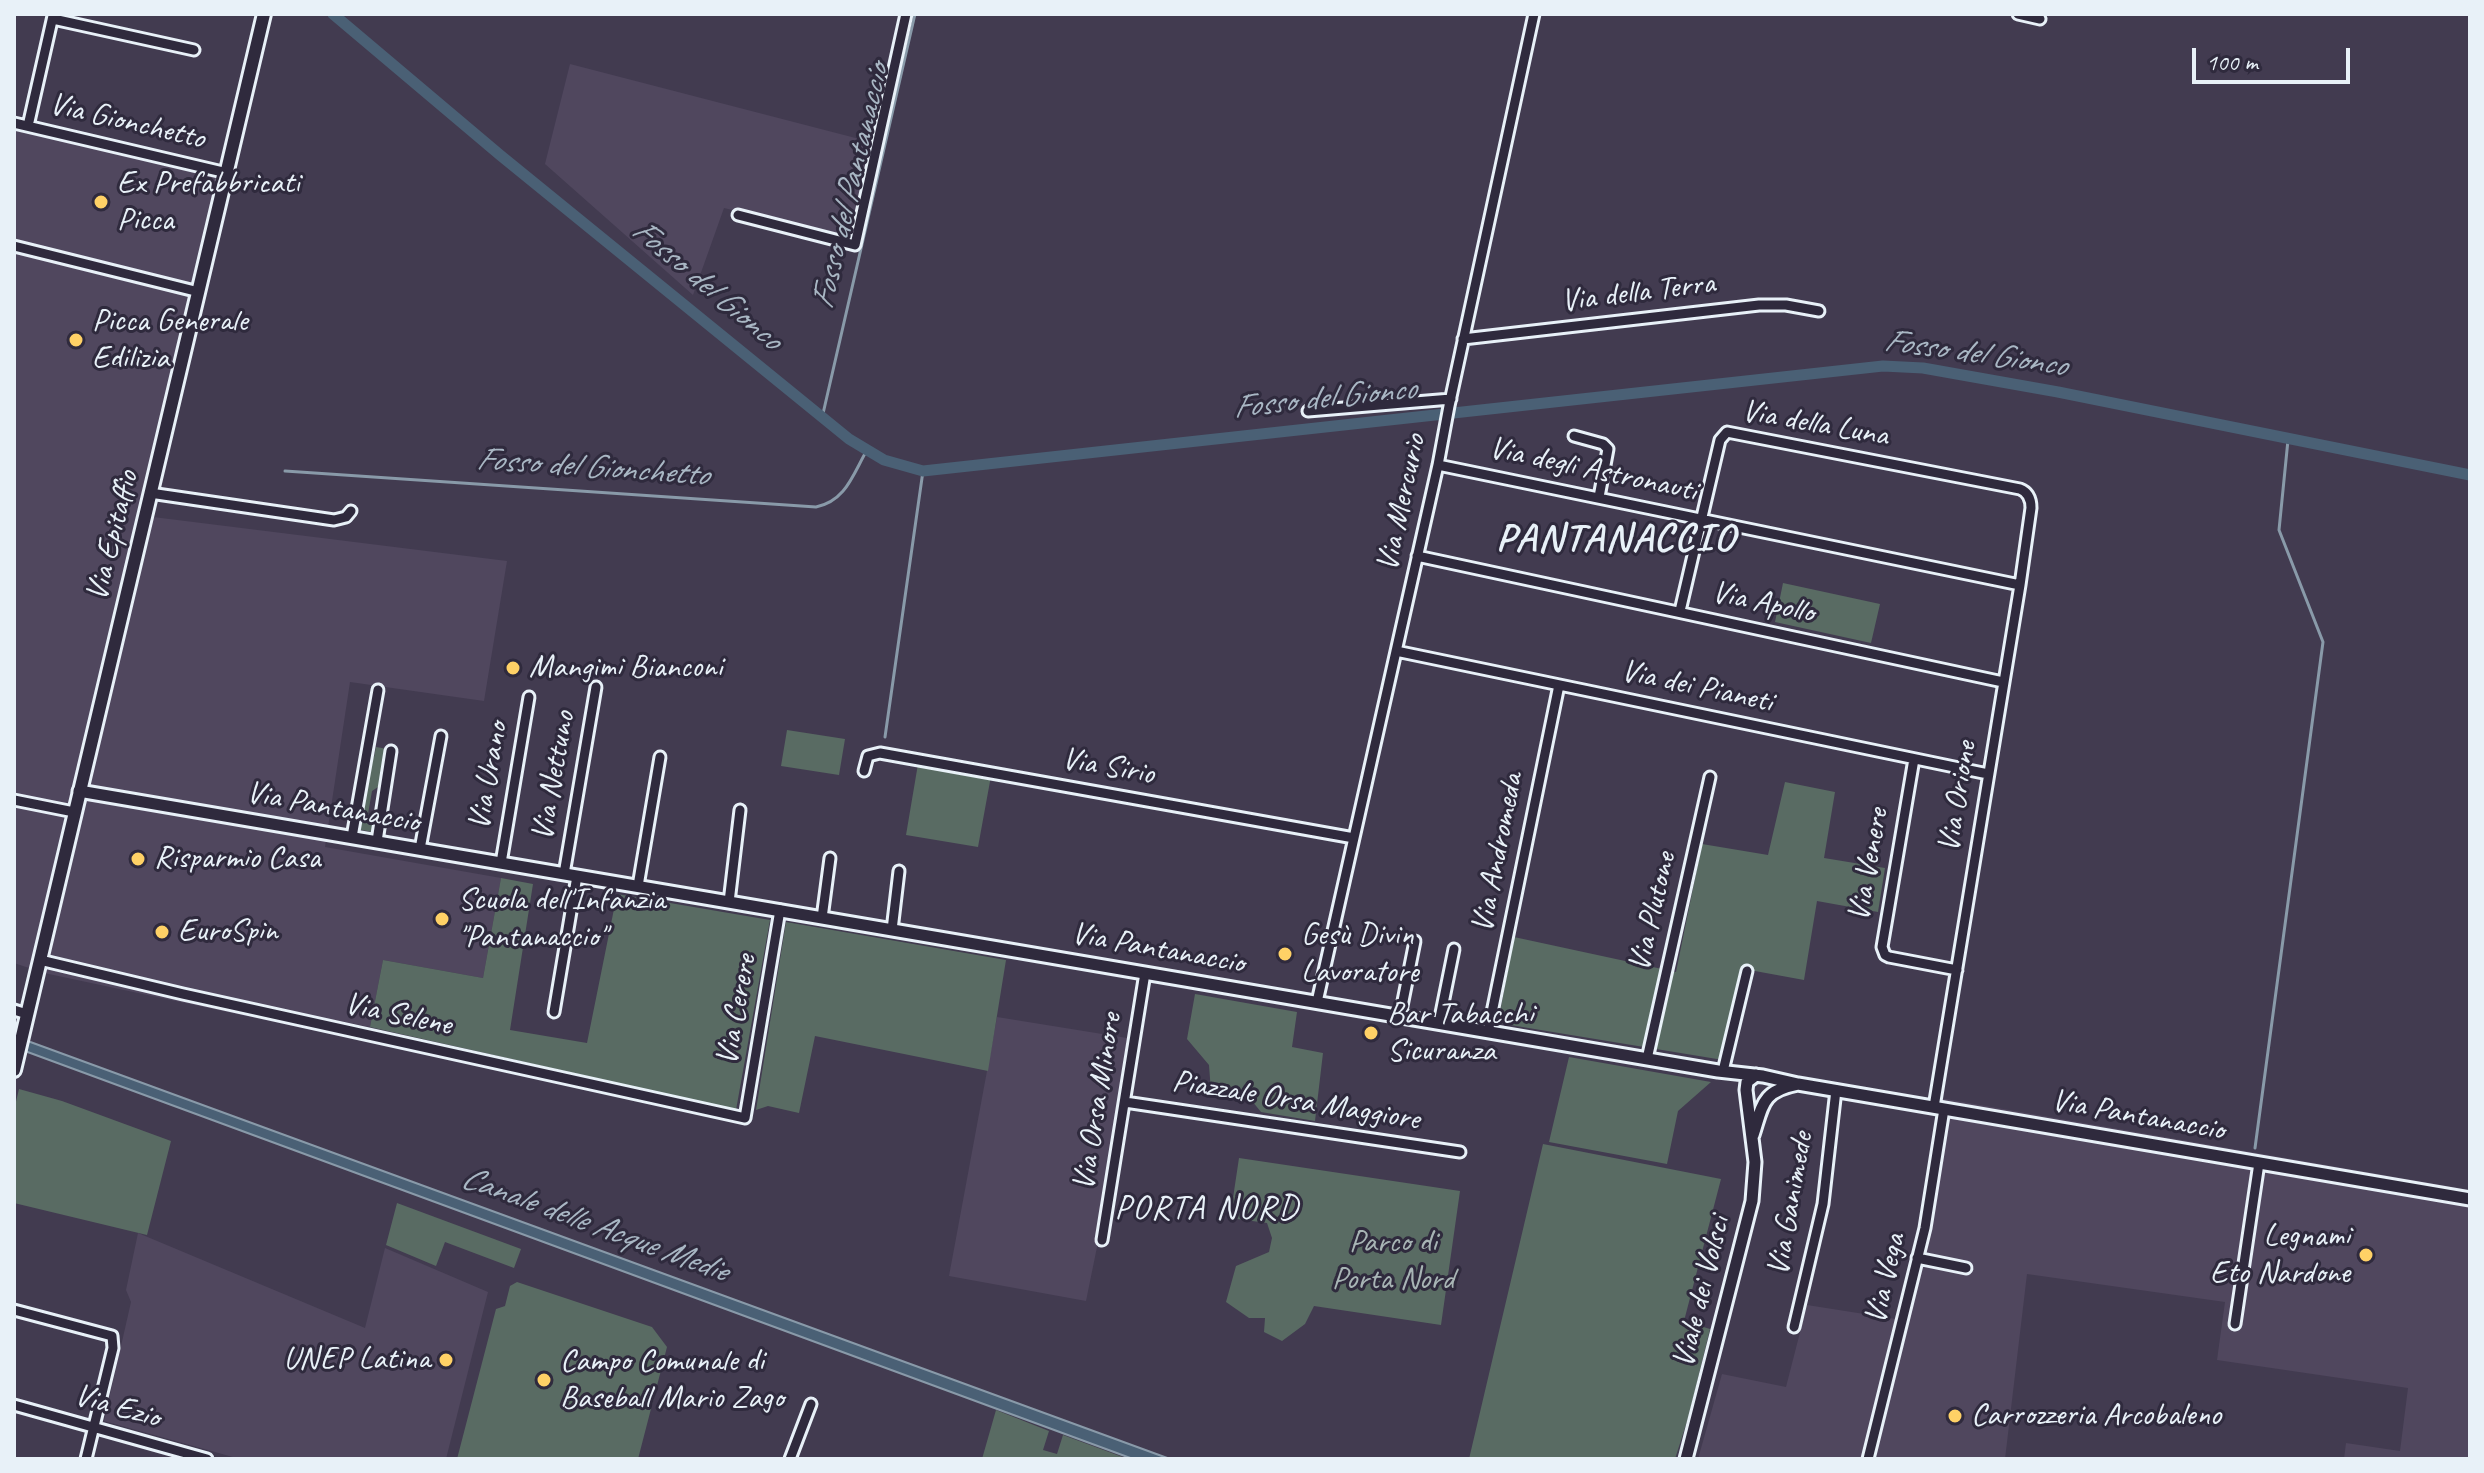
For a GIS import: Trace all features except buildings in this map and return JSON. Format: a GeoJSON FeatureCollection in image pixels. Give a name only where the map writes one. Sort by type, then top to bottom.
{"type":"FeatureCollection","features":[{"type":"Feature","properties":{"kind":"main road","name":"Via Epitaffio"},"geometry":{"type":"LineString","coordinates":[[14,1070],[22,1016],[40,960],[264,14]]}},
{"type":"Feature","properties":{"kind":"street"},"geometry":{"type":"LineString","coordinates":[[738,215],[855,245],[906,14]]}},
{"type":"Feature","properties":{"kind":"street","name":"Via Mercurio"},"geometry":{"type":"LineString","coordinates":[[1317,1002],[1438,465],[1534,14]]}},
{"type":"Feature","properties":{"kind":"street"},"geometry":{"type":"LineString","coordinates":[[2018,14],[2040,19]]}},
{"type":"Feature","properties":{"kind":"street"},"geometry":{"type":"LineString","coordinates":[[28,126],[54,16],[194,50]]}},
{"type":"Feature","properties":{"kind":"street","name":"Via Gionchetto"},"geometry":{"type":"LineString","coordinates":[[14,123],[227,173]]}},
{"type":"Feature","properties":{"kind":"street"},"geometry":{"type":"LineString","coordinates":[[14,246],[199,292]]}},
{"type":"Feature","properties":{"kind":"street","name":"Via della Terra"},"geometry":{"type":"LineString","coordinates":[[1463,339],[1755,305],[1786,305],[1819,311]]}},
{"type":"Feature","properties":{"kind":"street"},"geometry":{"type":"LineString","coordinates":[[1308,411],[1450,403]]}},
{"type":"Feature","properties":{"kind":"street","name":"Via della Luna"},"geometry":{"type":"LineString","coordinates":[[1680,611],[1720,440],[1730,431],[2020,489],[2028,495]]}},
{"type":"Feature","properties":{"kind":"street"},"geometry":{"type":"LineString","coordinates":[[1574,436],[1603,444],[1608,449],[1599,497]]}},
{"type":"Feature","properties":{"kind":"street","name":"Via degli Astronauti"},"geometry":{"type":"LineString","coordinates":[[1438,465],[2020,585]]}},
{"type":"Feature","properties":{"kind":"street"},"geometry":{"type":"LineString","coordinates":[[150,493],[334,520],[346,517],[351,511]]}},
{"type":"Feature","properties":{"kind":"street","name":"Via Orione"},"geometry":{"type":"LineString","coordinates":[[1939,1108],[1957,970],[2020,585],[2031,508],[2028,495]]}},
{"type":"Feature","properties":{"kind":"street","name":"Via Apollo"},"geometry":{"type":"LineString","coordinates":[[1417,556],[2003,682]]}},
{"type":"Feature","properties":{"kind":"street","name":"Via dei Pianeti"},"geometry":{"type":"LineString","coordinates":[[1396,651],[1988,774]]}},
{"type":"Feature","properties":{"kind":"street","name":"Via Andromeda"},"geometry":{"type":"LineString","coordinates":[[1488,1032],[1559,685]]}},
{"type":"Feature","properties":{"kind":"street","name":"Via Nettuno"},"geometry":{"type":"LineString","coordinates":[[564,874],[596,687]]}},
{"type":"Feature","properties":{"kind":"street"},"geometry":{"type":"LineString","coordinates":[[352,837],[378,690]]}},
{"type":"Feature","properties":{"kind":"street","name":"Via Urano"},"geometry":{"type":"LineString","coordinates":[[501,863],[529,697]]}},
{"type":"Feature","properties":{"kind":"street"},"geometry":{"type":"LineString","coordinates":[[420,849],[441,736]]}},
{"type":"Feature","properties":{"kind":"street"},"geometry":{"type":"LineString","coordinates":[[377,841],[391,751]]}},
{"type":"Feature","properties":{"kind":"street","name":"Via Sirio"},"geometry":{"type":"LineString","coordinates":[[864,771],[868,756],[880,753],[1354,838]]}},
{"type":"Feature","properties":{"kind":"street"},"geometry":{"type":"LineString","coordinates":[[638,886],[660,757]]}},
{"type":"Feature","properties":{"kind":"street","name":"Via Venere"},"geometry":{"type":"LineString","coordinates":[[1914,759],[1883,953],[1889,957],[1957,970]]}},
{"type":"Feature","properties":{"kind":"street","name":"Via Plutone"},"geometry":{"type":"LineString","coordinates":[[1647,1059],[1710,777]]}},
{"type":"Feature","properties":{"kind":"street"},"geometry":{"type":"LineString","coordinates":[[362,789],[383,793]]}},
{"type":"Feature","properties":{"kind":"street","name":"Via Pantanaccio"},"geometry":{"type":"LineString","coordinates":[[79,791],[2470,1199]]}},
{"type":"Feature","properties":{"kind":"street"},"geometry":{"type":"LineString","coordinates":[[14,800],[74,812]]}},
{"type":"Feature","properties":{"kind":"street"},"geometry":{"type":"LineString","coordinates":[[729,902],[740,810]]}},
{"type":"Feature","properties":{"kind":"street"},"geometry":{"type":"LineString","coordinates":[[822,918],[830,858]]}},
{"type":"Feature","properties":{"kind":"street"},"geometry":{"type":"LineString","coordinates":[[892,930],[899,871]]}},
{"type":"Feature","properties":{"kind":"street"},"geometry":{"type":"LineString","coordinates":[[554,1012],[577,876]]}},
{"type":"Feature","properties":{"kind":"street","name":"Via Cerere"},"geometry":{"type":"LineString","coordinates":[[745,1118],[780,910]]}},
{"type":"Feature","properties":{"kind":"street"},"geometry":{"type":"LineString","coordinates":[[1400,1016],[1415,941]]}},
{"type":"Feature","properties":{"kind":"street"},"geometry":{"type":"LineString","coordinates":[[1439,1023],[1454,949]]}},
{"type":"Feature","properties":{"kind":"street","name":"Via Selene"},"geometry":{"type":"LineString","coordinates":[[40,960],[745,1118]]}},
{"type":"Feature","properties":{"kind":"street"},"geometry":{"type":"LineString","coordinates":[[1723,1071],[1747,971]]}},
{"type":"Feature","properties":{"kind":"street","name":"Via Orsa Minore"},"geometry":{"type":"LineString","coordinates":[[1102,1240],[1145,973]]}},
{"type":"Feature","properties":{"kind":"street","name":"Via Pantanaccio"},"geometry":{"type":"LineString","coordinates":[[1723,1071],[1747,1090]]}},
{"type":"Feature","properties":{"kind":"street"},"geometry":{"type":"LineString","coordinates":[[1761,1076],[1772,1084],[1768,1097],[1753,1100],[1747,1090],[1750,1079],[1761,1076]]}},
{"type":"Feature","properties":{"kind":"street","name":"Via Pantanaccio"},"geometry":{"type":"LineString","coordinates":[[1768,1097],[1798,1084]]}},
{"type":"Feature","properties":{"kind":"street","name":"Viale dei Volsci"},"geometry":{"type":"LineString","coordinates":[[1686,1459],[1752,1201],[1755,1172],[1747,1090]]}},
{"type":"Feature","properties":{"kind":"street","name":"Via Ganimede"},"geometry":{"type":"LineString","coordinates":[[1794,1327],[1823,1204],[1836,1090]]}},
{"type":"Feature","properties":{"kind":"street","name":"Viale dei Volsci"},"geometry":{"type":"LineString","coordinates":[[1753,1136],[1768,1097]]}},
{"type":"Feature","properties":{"kind":"street","name":"Piazzale Orsa Maggiore"},"geometry":{"type":"LineString","coordinates":[[1125,1102],[1460,1152]]}},
{"type":"Feature","properties":{"kind":"street","name":"Via Vega"},"geometry":{"type":"LineString","coordinates":[[1868,1459],[1925,1228],[1939,1108]]}},
{"type":"Feature","properties":{"kind":"street"},"geometry":{"type":"LineString","coordinates":[[2235,1324],[2259,1163]]}},
{"type":"Feature","properties":{"kind":"street"},"geometry":{"type":"LineString","coordinates":[[1917,1258],[1966,1268]]}},
{"type":"Feature","properties":{"kind":"street"},"geometry":{"type":"LineString","coordinates":[[14,1310],[112,1336],[113,1348],[86,1459]]}},
{"type":"Feature","properties":{"kind":"street"},"geometry":{"type":"LineString","coordinates":[[790,1459],[811,1404]]}},
{"type":"Feature","properties":{"kind":"street","name":"Via Ezio"},"geometry":{"type":"LineString","coordinates":[[14,1405],[207,1459]]}},
{"type":"Feature","properties":{"kind":"shaded area"},"geometry":{"type":"Polygon","coordinates":[[[570,64],[871,142],[848,238],[724,208],[693,295],[545,164],[570,64]]]}},
{"type":"Feature","properties":{"kind":"shaded area"},"geometry":{"type":"Polygon","coordinates":[[[14,130],[218,178],[137,515],[507,561],[484,701],[350,682],[325,847],[501,878],[483,978],[383,960],[370,1027],[335,1020],[331,1034],[44,973],[14,963],[14,130]]]}},
{"type":"Feature","properties":{"kind":"shaded area"},"geometry":{"type":"Polygon","coordinates":[[[997,1017],[1127,1038],[1097,1247],[1086,1301],[949,1276],[997,1017]]]}},
{"type":"Feature","properties":{"kind":"shaded area"},"geometry":{"type":"Polygon","coordinates":[[[1940,1098],[2470,1190],[2470,1459],[2344,1459],[2346,1443],[2400,1451],[2408,1388],[2217,1360],[2225,1302],[2027,1274],[2005,1459],[1698,1459],[1722,1374],[1786,1387],[1807,1305],[1896,1319],[1920,1227],[1940,1098]]]}},
{"type":"Feature","properties":{"kind":"shaded area"},"geometry":{"type":"Polygon","coordinates":[[[138,1233],[365,1328],[385,1248],[488,1292],[446,1459],[240,1459],[104,1421],[131,1302],[126,1290],[138,1233]]]}},
{"type":"Feature","properties":{"kind":"green space"},"geometry":{"type":"Polygon","coordinates":[[[1783,583],[1880,604],[1871,643],[1775,622],[1783,583]]]}},
{"type":"Feature","properties":{"kind":"green space"},"geometry":{"type":"Polygon","coordinates":[[[787,730],[845,739],[839,775],[781,766],[787,730]]]}},
{"type":"Feature","properties":{"kind":"green space"},"geometry":{"type":"Polygon","coordinates":[[[376,747],[388,749],[381,785],[372,791],[368,814],[375,823],[373,832],[356,829],[376,747]]]}},
{"type":"Feature","properties":{"kind":"green space"},"geometry":{"type":"Polygon","coordinates":[[[918,764],[991,776],[978,847],[906,835],[918,764]]]}},
{"type":"Feature","properties":{"kind":"green space"},"geometry":{"type":"Polygon","coordinates":[[[1785,782],[1835,792],[1824,858],[1885,868],[1878,912],[1817,901],[1804,980],[1744,969],[1723,1060],[1498,1023],[1514,937],[1676,972],[1702,844],[1768,855],[1785,782]]]}},
{"type":"Feature","properties":{"kind":"green space"},"geometry":{"type":"Polygon","coordinates":[[[501,878],[533,884],[510,1030],[587,1043],[617,894],[770,920],[736,1110],[370,1027],[383,960],[483,978],[501,878]]]}},
{"type":"Feature","properties":{"kind":"green space"},"geometry":{"type":"Polygon","coordinates":[[[786,922],[1006,960],[988,1071],[815,1036],[799,1113],[768,1106],[756,1110],[786,922]]]}},
{"type":"Feature","properties":{"kind":"green space"},"geometry":{"type":"Polygon","coordinates":[[[1195,994],[1297,1012],[1292,1047],[1323,1053],[1315,1121],[1261,1112],[1252,1101],[1211,1092],[1209,1065],[1187,1039],[1195,994]]]}},
{"type":"Feature","properties":{"kind":"green space"},"geometry":{"type":"Polygon","coordinates":[[[1569,1057],[1711,1082],[1678,1111],[1667,1164],[1549,1142],[1569,1057]]]}},
{"type":"Feature","properties":{"kind":"green space"},"geometry":{"type":"Polygon","coordinates":[[[19,1089],[62,1101],[171,1141],[147,1235],[14,1203],[14,1110],[19,1089]]]}},
{"type":"Feature","properties":{"kind":"green space"},"geometry":{"type":"Polygon","coordinates":[[[1543,1144],[1721,1179],[1684,1321],[1710,1329],[1675,1459],[1469,1459],[1543,1144]]]}},
{"type":"Feature","properties":{"kind":"green space","name":"Parco di Porta Nord"},"geometry":{"type":"Polygon","coordinates":[[[1239,1158],[1460,1191],[1441,1325],[1314,1306],[1305,1324],[1282,1341],[1264,1332],[1265,1318],[1249,1318],[1226,1302],[1236,1266],[1269,1252],[1272,1238],[1267,1223],[1230,1218],[1239,1158]]]}},
{"type":"Feature","properties":{"kind":"green space"},"geometry":{"type":"Polygon","coordinates":[[[397,1203],[521,1249],[514,1268],[445,1242],[436,1266],[386,1245],[397,1203]]]}},
{"type":"Feature","properties":{"kind":"green space","name":"Campo Comunale di Baseball Mario Zago"},"geometry":{"type":"Polygon","coordinates":[[[517,1282],[652,1327],[667,1347],[638,1459],[457,1459],[496,1309],[505,1306],[510,1286],[517,1282]]]}},
{"type":"Feature","properties":{"kind":"green space"},"geometry":{"type":"Polygon","coordinates":[[[996,1410],[1049,1431],[1043,1450],[1057,1454],[1063,1435],[1128,1459],[982,1459],[996,1410]]]}},
{"type":"Feature","properties":{"kind":"water"},"geometry":{"type":"Polygon","coordinates":[[[14,1036],[1170,1459],[1133,1459],[14,1047],[14,1036]]]}},
{"type":"Feature","properties":{"kind":"waterway","name":"Fosso del Gionco"},"geometry":{"type":"LineString","coordinates":[[333,14],[500,155],[849,439],[884,460],[923,471],[1883,366],[1923,368],[2058,392],[2470,475]]}},
{"type":"Feature","properties":{"kind":"waterway","name":"Fosso del Pantanaccio"},"geometry":{"type":"LineString","coordinates":[[822,418],[915,14]]}},
{"type":"Feature","properties":{"kind":"waterway"},"geometry":{"type":"LineString","coordinates":[[2255,1148],[2323,642],[2279,530],[2288,440]]}},
{"type":"Feature","properties":{"kind":"waterway","name":"Fosso del Gionchetto"},"geometry":{"type":"LineString","coordinates":[[285,471],[816,507],[842,493],[867,450]]}},
{"type":"Feature","properties":{"kind":"waterway"},"geometry":{"type":"LineString","coordinates":[[885,737],[923,471]]}},
{"type":"Feature","properties":{"kind":"place","name":"Ex Prefabbricati Picca"},"geometry":{"type":"Point","coordinates":[101,202]}},
{"type":"Feature","properties":{"kind":"place","name":"Picca Generale Edilizia"},"geometry":{"type":"Point","coordinates":[76,340]}},
{"type":"Feature","properties":{"kind":"place","name":"Mangimi Bianconi"},"geometry":{"type":"Point","coordinates":[513,668]}},
{"type":"Feature","properties":{"kind":"place","name":"Risparmio Casa"},"geometry":{"type":"Point","coordinates":[138,859]}},
{"type":"Feature","properties":{"kind":"place","name":"Scuola dell'Infanzia \"Pantanaccio\""},"geometry":{"type":"Point","coordinates":[442,919]}},
{"type":"Feature","properties":{"kind":"place","name":"EuroSpin"},"geometry":{"type":"Point","coordinates":[162,932]}},
{"type":"Feature","properties":{"kind":"place","name":"Gesù Divin Lavoratore"},"geometry":{"type":"Point","coordinates":[1285,954]}},
{"type":"Feature","properties":{"kind":"place","name":"Bar Tabacchi Sicuranza"},"geometry":{"type":"Point","coordinates":[1371,1033]}},
{"type":"Feature","properties":{"kind":"place","name":"Legnami Eto Nardone"},"geometry":{"type":"Point","coordinates":[2366,1255]}},
{"type":"Feature","properties":{"kind":"place","name":"UNEP Latina"},"geometry":{"type":"Point","coordinates":[446,1360]}},
{"type":"Feature","properties":{"kind":"place","name":"Campo Comunale di Baseball Mario Zago"},"geometry":{"type":"Point","coordinates":[544,1380]}},
{"type":"Feature","properties":{"kind":"place","name":"Carrozzeria Arcobaleno"},"geometry":{"type":"Point","coordinates":[1955,1416]}},
{"type":"Feature","properties":{"kind":"district","name":"PANTANACCIO"},"geometry":{"type":"Point","coordinates":[1616,540]}},
{"type":"Feature","properties":{"kind":"district","name":"PORTA NORD"},"geometry":{"type":"Point","coordinates":[1207,1209]}},
{"type":"Feature","properties":{"kind":"water label","name":"Canale delle Acque Medie"},"geometry":{"type":"Point","coordinates":[594,1225]}}]}
